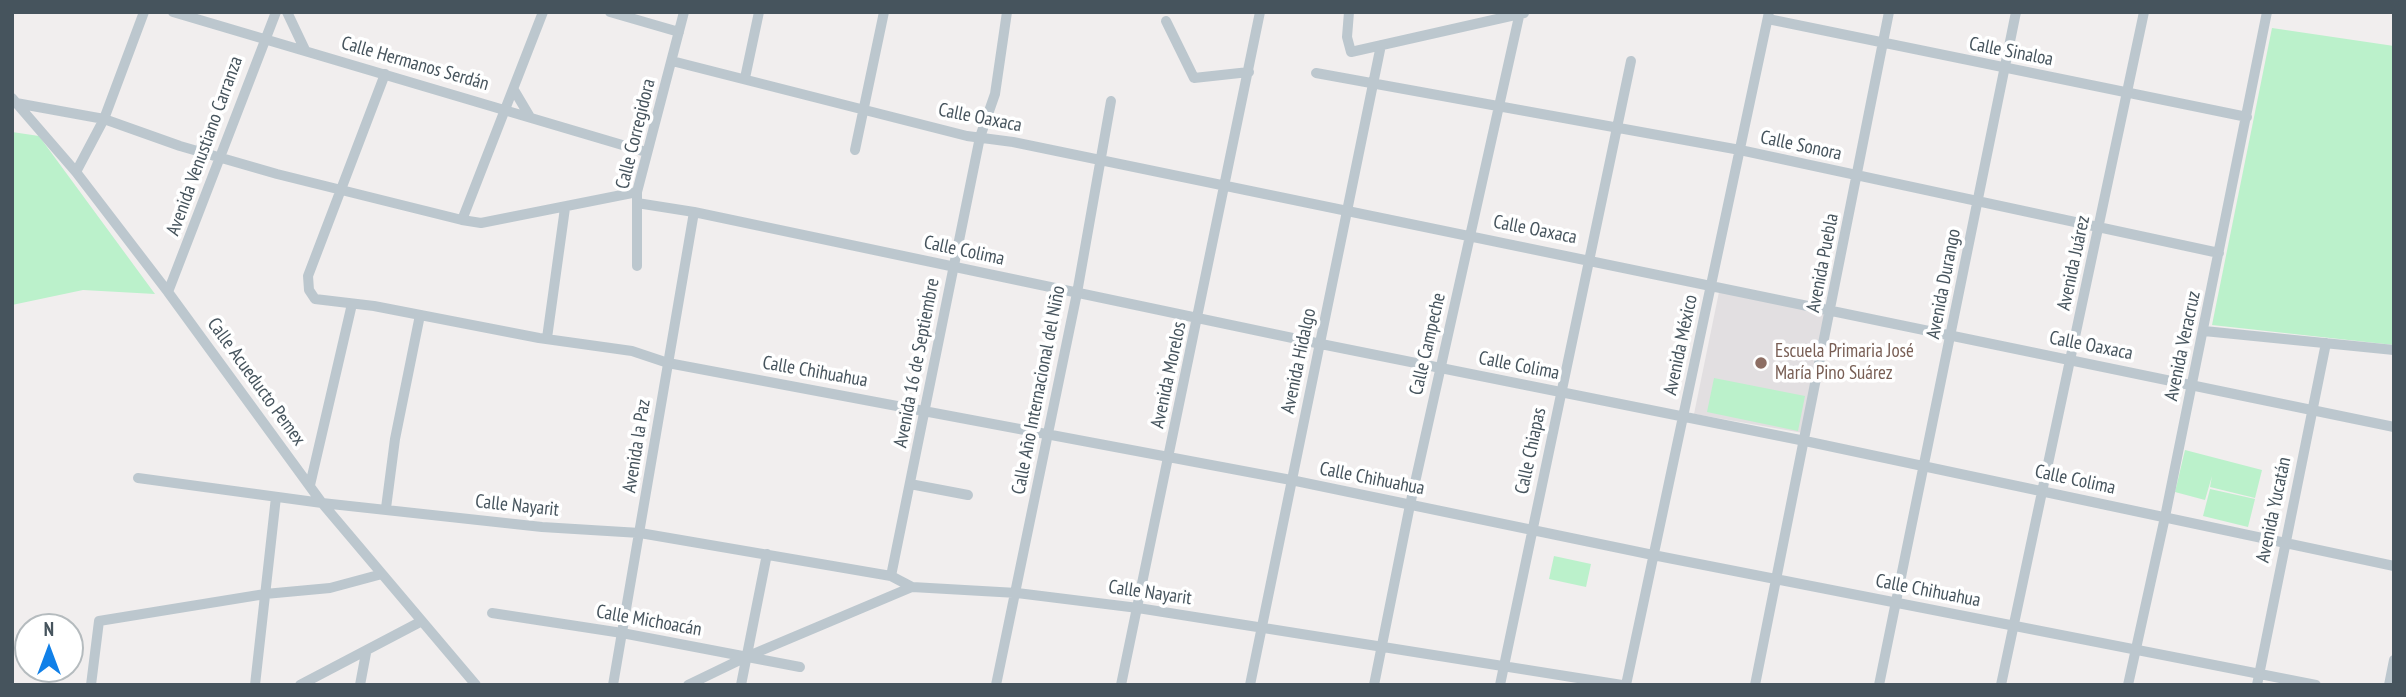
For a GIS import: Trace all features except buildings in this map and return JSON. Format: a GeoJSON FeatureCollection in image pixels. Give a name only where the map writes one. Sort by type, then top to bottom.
{"type":"FeatureCollection","features":[{"type":"Feature","properties":{"kind":"street"},"geometry":{"type":"LineString","coordinates":[[76,173],[104,119],[144,12]]}},
{"type":"Feature","properties":{"kind":"street","name":"Calle Hermanos Serdán"},"geometry":{"type":"LineString","coordinates":[[173,12],[646,152]]}},
{"type":"Feature","properties":{"kind":"street","name":"Avenida Venustiano Carranza"},"geometry":{"type":"LineString","coordinates":[[168,292],[223,156],[264,37],[276,12]]}},
{"type":"Feature","properties":{"kind":"street"},"geometry":{"type":"LineString","coordinates":[[287,12],[305,50]]}},
{"type":"Feature","properties":{"kind":"street"},"geometry":{"type":"LineString","coordinates":[[462,220],[543,12]]}},
{"type":"Feature","properties":{"kind":"street"},"geometry":{"type":"LineString","coordinates":[[610,12],[679,32]]}},
{"type":"Feature","properties":{"kind":"street","name":"Calle Corregidora"},"geometry":{"type":"LineString","coordinates":[[637,266],[637,198],[646,152],[684,12]]}},
{"type":"Feature","properties":{"kind":"street"},"geometry":{"type":"LineString","coordinates":[[745,78],[759,12]]}},
{"type":"Feature","properties":{"kind":"street"},"geometry":{"type":"LineString","coordinates":[[855,150],[884,12]]}},
{"type":"Feature","properties":{"kind":"street","name":"Avenida 16 de Septiembre"},"geometry":{"type":"LineString","coordinates":[[891,576],[980,137],[995,94],[1007,12]]}},
{"type":"Feature","properties":{"kind":"street","name":"Avenida Morelos"},"geometry":{"type":"LineString","coordinates":[[1121,685],[1227,185],[1260,12]]}},
{"type":"Feature","properties":{"kind":"street"},"geometry":{"type":"LineString","coordinates":[[1349,12],[1348,37],[1351,52],[1522,13]]}},
{"type":"Feature","properties":{"kind":"street","name":"Avenida Puebla"},"geometry":{"type":"LineString","coordinates":[[1755,685],[1859,176],[1889,12]]}},
{"type":"Feature","properties":{"kind":"street","name":"Avenida Durango"},"geometry":{"type":"LineString","coordinates":[[1880,685],[2016,12]]}},
{"type":"Feature","properties":{"kind":"street","name":"Avenida Juárez"},"geometry":{"type":"LineString","coordinates":[[2001,685],[2144,12]]}},
{"type":"Feature","properties":{"kind":"street","name":"Avenida Veracruz"},"geometry":{"type":"LineString","coordinates":[[2127,685],[2193,385],[2267,12]]}},
{"type":"Feature","properties":{"kind":"street","name":"Calle Campeche"},"geometry":{"type":"LineString","coordinates":[[1374,685],[1440,368],[1522,13]]}},
{"type":"Feature","properties":{"kind":"street","name":"Calle Sinaloa"},"geometry":{"type":"LineString","coordinates":[[1768,16],[1883,45],[2247,117]]}},
{"type":"Feature","properties":{"kind":"street","name":"Avenida México"},"geometry":{"type":"LineString","coordinates":[[1624,685],[1768,16]]}},
{"type":"Feature","properties":{"kind":"street"},"geometry":{"type":"LineString","coordinates":[[1166,21],[1194,78],[1249,72]]}},
{"type":"Feature","properties":{"kind":"street","name":"Avenida Hidalgo"},"geometry":{"type":"LineString","coordinates":[[1250,685],[1381,45]]}},
{"type":"Feature","properties":{"kind":"street","name":"Calle Oaxaca"},"geometry":{"type":"LineString","coordinates":[[672,61],[980,137],[1590,259],[2394,427]]}},
{"type":"Feature","properties":{"kind":"street","name":"Calle Chiapas"},"geometry":{"type":"LineString","coordinates":[[1500,685],[1631,61]]}},
{"type":"Feature","properties":{"kind":"street"},"geometry":{"type":"LineString","coordinates":[[341,189],[385,74]]}},
{"type":"Feature","properties":{"kind":"street","name":"Calle Sonora"},"geometry":{"type":"LineString","coordinates":[[1316,74],[1374,82],[1616,130],[1740,150],[2220,253]]}},
{"type":"Feature","properties":{"kind":"street"},"geometry":{"type":"LineString","coordinates":[[514,90],[530,117]]}},
{"type":"Feature","properties":{"kind":"street"},"geometry":{"type":"LineString","coordinates":[[14,101],[104,119],[180,146],[223,156],[277,174],[481,223],[637,198]]}},
{"type":"Feature","properties":{"kind":"street","name":"Calle Acueducto Pemex"},"geometry":{"type":"LineString","coordinates":[[14,101],[76,173],[168,292],[322,503],[476,685]]}},
{"type":"Feature","properties":{"kind":"street","name":"Calle Año Internacional del Niño"},"geometry":{"type":"LineString","coordinates":[[996,685],[1077,293],[1111,101]]}},
{"type":"Feature","properties":{"kind":"street","name":"Calle Chihuahua"},"geometry":{"type":"LineString","coordinates":[[341,189],[309,276],[309,290],[315,299],[632,351],[668,363],[1291,480],[1653,555],[2135,649],[2258,679],[2316,685]]}},
{"type":"Feature","properties":{"kind":"street","name":"Calle Colima"},"geometry":{"type":"LineString","coordinates":[[637,198],[1077,293],[1805,440],[2394,566]]}},
{"type":"Feature","properties":{"kind":"street"},"geometry":{"type":"LineString","coordinates":[[547,338],[565,208]]}},
{"type":"Feature","properties":{"kind":"street","name":"Avenida la Paz"},"geometry":{"type":"LineString","coordinates":[[613,685],[694,212]]}},
{"type":"Feature","properties":{"kind":"street"},"geometry":{"type":"LineString","coordinates":[[310,485],[352,304]]}},
{"type":"Feature","properties":{"kind":"street"},"geometry":{"type":"LineString","coordinates":[[386,509],[395,439],[420,315]]}},
{"type":"Feature","properties":{"kind":"street"},"geometry":{"type":"LineString","coordinates":[[2204,331],[2394,350]]}},
{"type":"Feature","properties":{"kind":"street","name":"Avenida Yucatán"},"geometry":{"type":"LineString","coordinates":[[2258,679],[2326,343]]}},
{"type":"Feature","properties":{"kind":"street","name":"Calle Nayarit"},"geometry":{"type":"LineString","coordinates":[[138,478],[322,503],[542,527],[640,533],[891,576]]}},
{"type":"Feature","properties":{"kind":"street"},"geometry":{"type":"LineString","coordinates":[[910,484],[968,495]]}},
{"type":"Feature","properties":{"kind":"street"},"geometry":{"type":"LineString","coordinates":[[255,685],[275,497]]}},
{"type":"Feature","properties":{"kind":"street"},"geometry":{"type":"LineString","coordinates":[[741,685],[766,554]]}},
{"type":"Feature","properties":{"kind":"street"},"geometry":{"type":"LineString","coordinates":[[92,685],[99,621],[265,594],[330,588],[382,574]]}},
{"type":"Feature","properties":{"kind":"street"},"geometry":{"type":"LineString","coordinates":[[891,576],[912,587]]}},
{"type":"Feature","properties":{"kind":"street","name":"Calle Nayarit"},"geometry":{"type":"LineString","coordinates":[[688,685],[746,656],[912,587],[1017,593],[1138,608],[1505,664],[1624,685]]}},
{"type":"Feature","properties":{"kind":"street","name":"Calle Michoacán"},"geometry":{"type":"LineString","coordinates":[[492,613],[622,633],[800,667]]}},
{"type":"Feature","properties":{"kind":"street"},"geometry":{"type":"LineString","coordinates":[[300,685],[366,653],[422,621]]}},
{"type":"Feature","properties":{"kind":"street"},"geometry":{"type":"LineString","coordinates":[[360,685],[366,653]]}},
{"type":"Feature","properties":{"kind":"street"},"geometry":{"type":"LineString","coordinates":[[2389,685],[2394,660]]}},
{"type":"Feature","properties":{"kind":"shaded area","name":"Escuela Primaria José María Pino Suárez"},"geometry":{"type":"Polygon","coordinates":[[[1719,292],[1829,313],[1803,433],[1694,414],[1719,292]]]}},
{"type":"Feature","properties":{"kind":"green space"},"geometry":{"type":"Polygon","coordinates":[[[2272,28],[2394,46],[2394,345],[2212,325],[2272,28]]]}},
{"type":"Feature","properties":{"kind":"green space"},"geometry":{"type":"Polygon","coordinates":[[[12,132],[39,136],[155,294],[83,290],[12,305],[12,132]]]}},
{"type":"Feature","properties":{"kind":"green space"},"geometry":{"type":"Polygon","coordinates":[[[1714,378],[1805,396],[1798,431],[1707,412],[1714,378]]]}},
{"type":"Feature","properties":{"kind":"green space"},"geometry":{"type":"Polygon","coordinates":[[[2185,450],[2262,470],[2255,498],[2210,487],[2212,476],[2205,500],[2175,492],[2185,450]]]}},
{"type":"Feature","properties":{"kind":"green space"},"geometry":{"type":"Polygon","coordinates":[[[2210,489],[2255,499],[2248,527],[2203,516],[2210,489]]]}},
{"type":"Feature","properties":{"kind":"green space"},"geometry":{"type":"Polygon","coordinates":[[[1554,556],[1591,564],[1586,587],[1549,579],[1554,556]]]}},
{"type":"Feature","properties":{"kind":"place","name":"Escuela Primaria José María Pino Suárez"},"geometry":{"type":"Point","coordinates":[1761,363]}}]}
